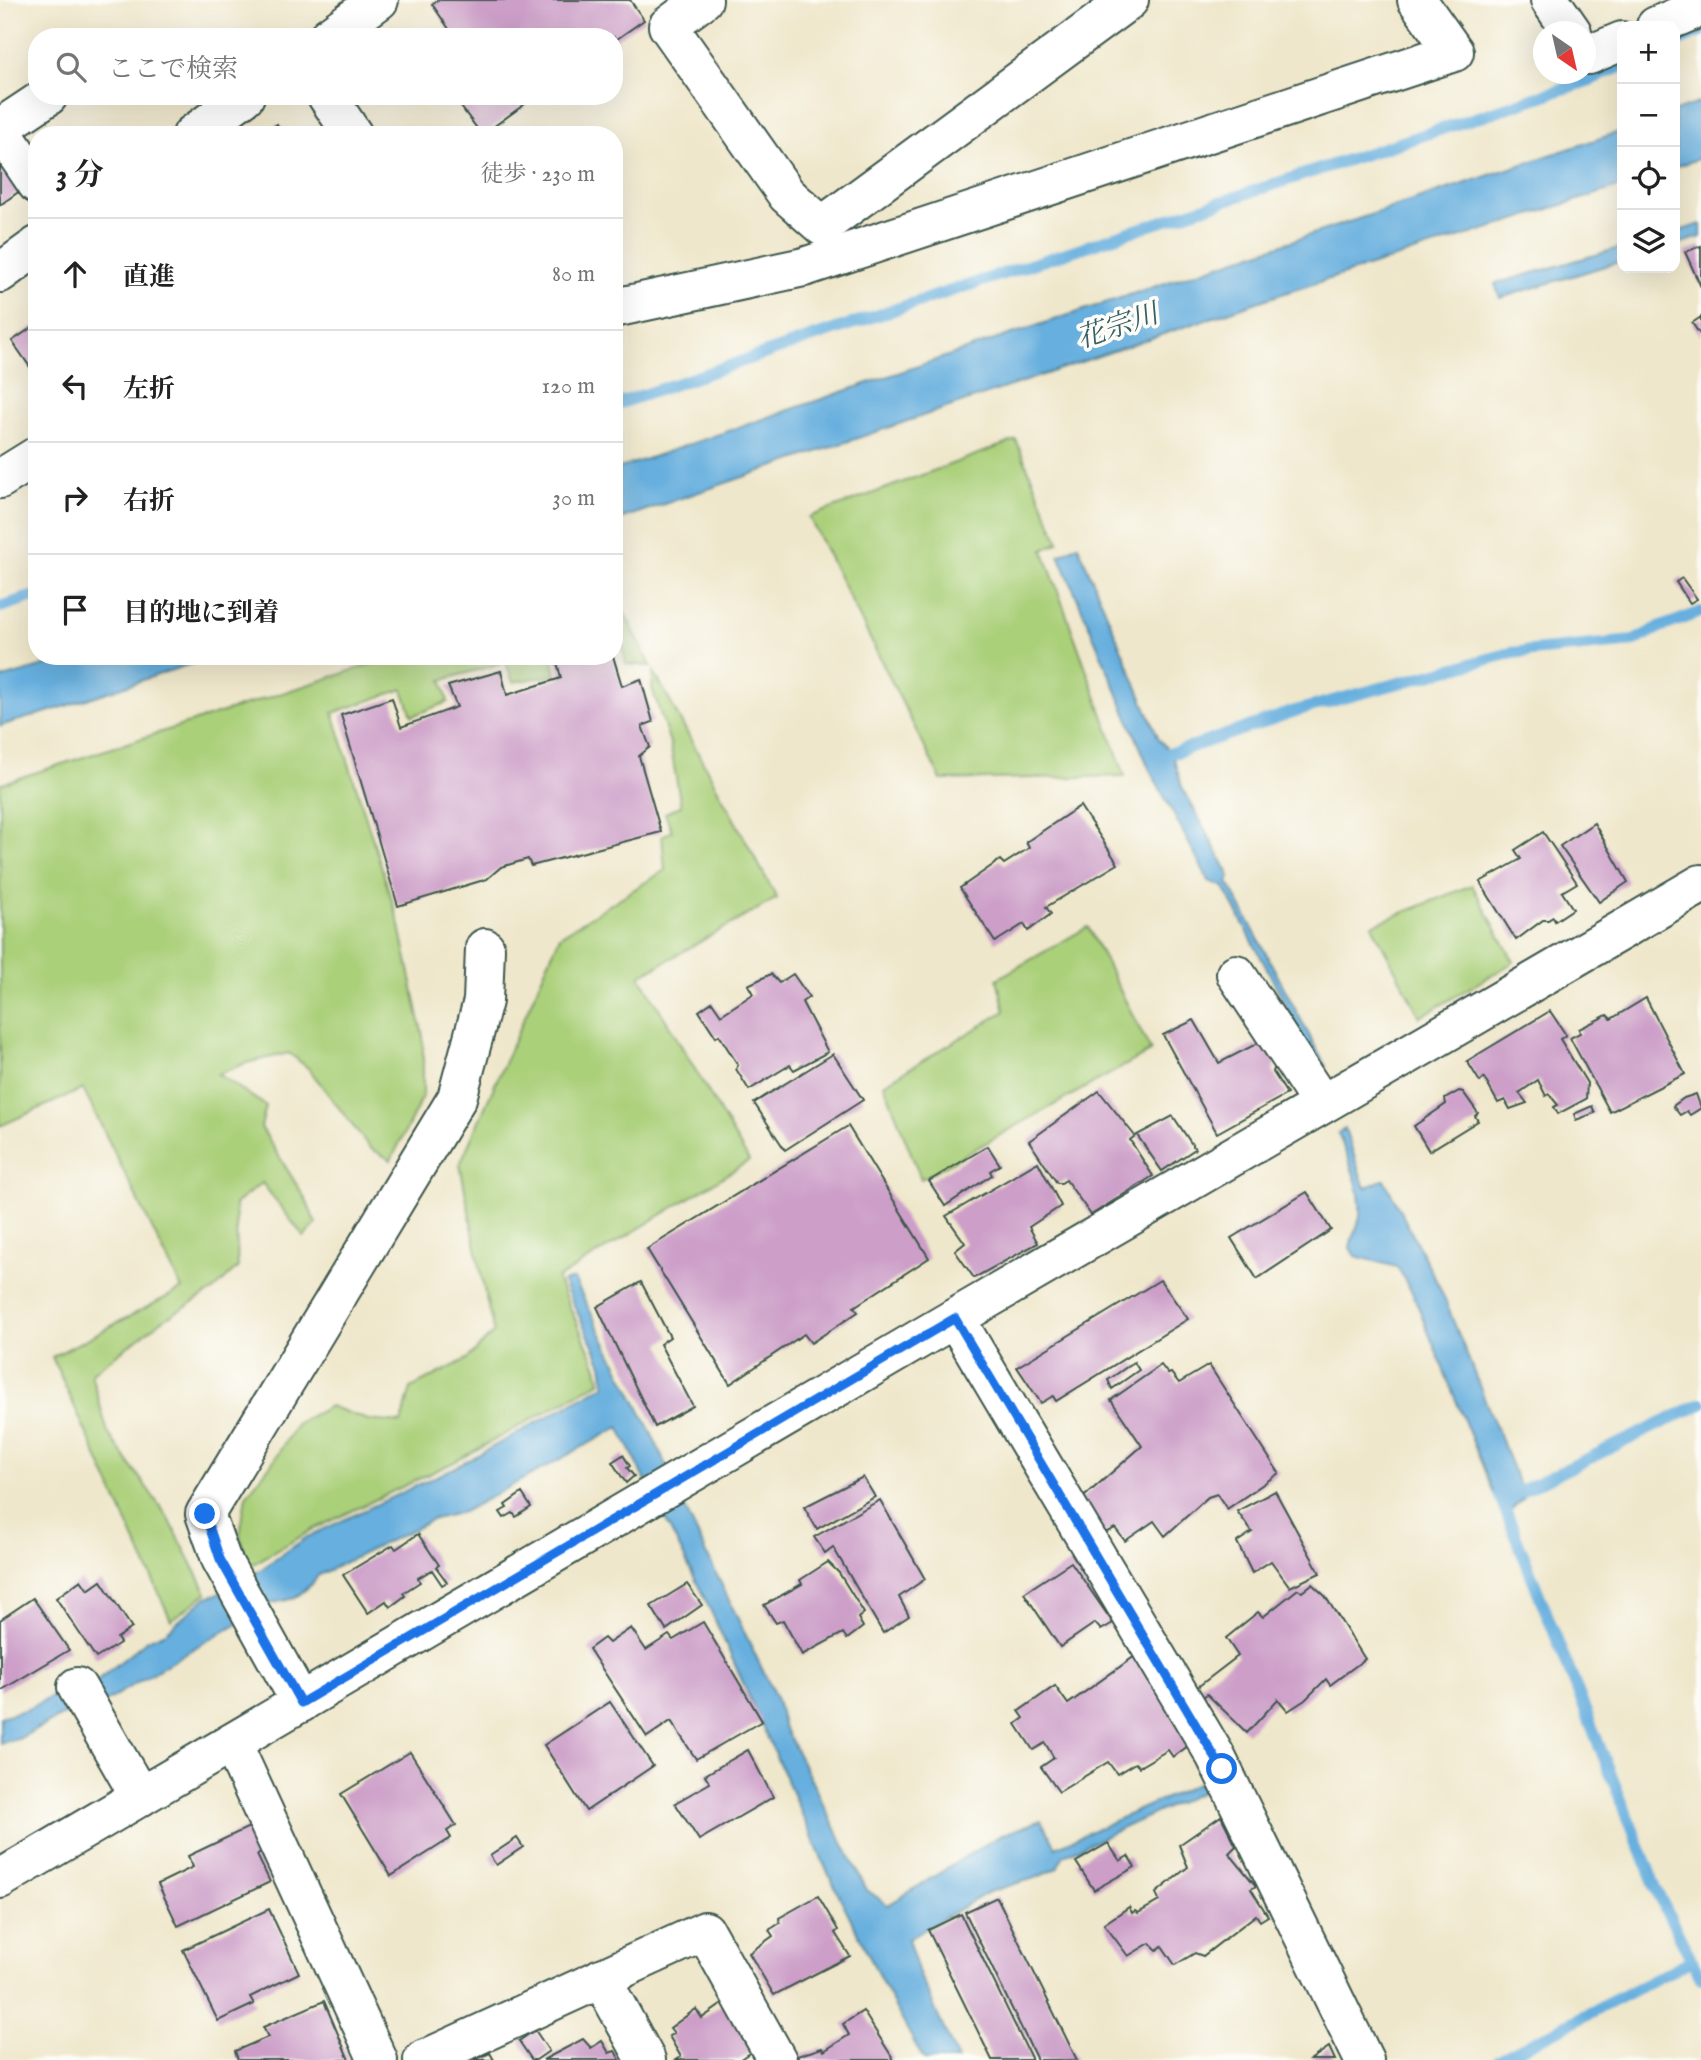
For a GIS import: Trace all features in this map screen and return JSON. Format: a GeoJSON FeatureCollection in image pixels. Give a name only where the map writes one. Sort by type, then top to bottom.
{"type":"FeatureCollection","features":[{"type":"Feature","properties":{"kind":"street"},"geometry":{"type":"LineString","coordinates":[[703,0],[668,26],[787,195],[822,226],[1125,1]]}},
{"type":"Feature","properties":{"kind":"street"},"geometry":{"type":"LineString","coordinates":[[623,305],[804,267],[1454,52],[1417,0]]}},
{"type":"Feature","properties":{"kind":"street"},"geometry":{"type":"LineString","coordinates":[[1550,0],[1564,21]]}},
{"type":"Feature","properties":{"kind":"street"},"geometry":{"type":"LineString","coordinates":[[338,28],[364,4]]}},
{"type":"Feature","properties":{"kind":"street"},"geometry":{"type":"LineString","coordinates":[[1668,21],[1701,7]]}},
{"type":"Feature","properties":{"kind":"street"},"geometry":{"type":"LineString","coordinates":[[1596,52],[1617,43]]}},
{"type":"Feature","properties":{"kind":"street"},"geometry":{"type":"LineString","coordinates":[[28,170],[0,128],[34,105]]}},
{"type":"Feature","properties":{"kind":"street"},"geometry":{"type":"LineString","coordinates":[[204,126],[233,105]]}},
{"type":"Feature","properties":{"kind":"street"},"geometry":{"type":"LineString","coordinates":[[333,105],[347,126]]}},
{"type":"Feature","properties":{"kind":"street"},"geometry":{"type":"LineString","coordinates":[[0,273],[28,253]]}},
{"type":"Feature","properties":{"kind":"street"},"geometry":{"type":"LineString","coordinates":[[0,478],[28,461]]}},
{"type":"Feature","properties":{"kind":"street"},"geometry":{"type":"LineString","coordinates":[[0,1880],[955,1318],[1701,884]]}},
{"type":"Feature","properties":{"kind":"street"},"geometry":{"type":"LineString","coordinates":[[301,1703],[220,1559],[205,1514],[457,1098],[483,1001],[485,948]]}},
{"type":"Feature","properties":{"kind":"street"},"geometry":{"type":"LineString","coordinates":[[1236,974],[1322,1104]]}},
{"type":"Feature","properties":{"kind":"street"},"geometry":{"type":"LineString","coordinates":[[955,1318],[1215,1755],[1364,2060]]}},
{"type":"Feature","properties":{"kind":"street"},"geometry":{"type":"LineString","coordinates":[[77,1687],[140,1797]]}},
{"type":"Feature","properties":{"kind":"street"},"geometry":{"type":"LineString","coordinates":[[232,1743],[378,2060]]}},
{"type":"Feature","properties":{"kind":"street"},"geometry":{"type":"LineString","coordinates":[[423,2060],[705,1931],[777,2060]]}},
{"type":"Feature","properties":{"kind":"street"},"geometry":{"type":"LineString","coordinates":[[601,1978],[646,2060]]}},
{"type":"Feature","properties":{"kind":"green space"},"geometry":{"type":"Polygon","coordinates":[[[1016,440],[1059,542],[1043,550],[1125,776],[941,780],[809,517],[1016,440]]]}},
{"type":"Feature","properties":{"kind":"green space"},"geometry":{"type":"Polygon","coordinates":[[[623,610],[651,666],[626,664],[623,649],[623,610]]]}},
{"type":"Feature","properties":{"kind":"green space"},"geometry":{"type":"Polygon","coordinates":[[[369,665],[495,665],[442,680],[448,702],[412,716],[403,689],[333,713],[400,926],[423,1037],[423,1096],[391,1160],[370,1148],[308,1068],[289,1053],[246,1063],[218,1074],[266,1106],[261,1127],[306,1200],[316,1224],[304,1237],[262,1183],[235,1204],[238,1267],[213,1291],[164,1319],[91,1374],[108,1433],[169,1519],[207,1593],[171,1620],[52,1357],[182,1289],[83,1089],[0,1126],[0,784],[369,665]]]}},
{"type":"Feature","properties":{"kind":"green space"},"geometry":{"type":"Polygon","coordinates":[[[507,665],[554,665],[556,675],[513,682],[507,665]]]}},
{"type":"Feature","properties":{"kind":"green space"},"geometry":{"type":"Polygon","coordinates":[[[654,672],[777,898],[640,976],[749,1161],[557,1279],[597,1367],[600,1382],[454,1462],[312,1530],[248,1567],[240,1535],[246,1496],[274,1460],[297,1423],[330,1406],[368,1420],[401,1423],[411,1388],[467,1359],[494,1332],[460,1164],[560,936],[665,870],[662,836],[672,831],[665,813],[681,806],[670,743],[652,688],[654,672]]]}},
{"type":"Feature","properties":{"kind":"green space"},"geometry":{"type":"Polygon","coordinates":[[[1472,885],[1514,962],[1420,1017],[1372,925],[1472,885]]]}},
{"type":"Feature","properties":{"kind":"green space"},"geometry":{"type":"Polygon","coordinates":[[[1088,927],[1151,1051],[921,1179],[884,1084],[1005,1011],[997,979],[1088,927]]]}},
{"type":"Feature","properties":{"kind":"water"},"geometry":{"type":"Polygon","coordinates":[[[1701,102],[1701,158],[1680,165],[1680,147],[1680,109],[1701,102]]]}},
{"type":"Feature","properties":{"kind":"water","name":"花宗川"},"geometry":{"type":"Polygon","coordinates":[[[1617,133],[1617,188],[1269,298],[623,518],[623,467],[1617,133]]]}},
{"type":"Feature","properties":{"kind":"water"},"geometry":{"type":"Polygon","coordinates":[[[1701,224],[1701,237],[1680,243],[1680,230],[1701,224]]]}},
{"type":"Feature","properties":{"kind":"water"},"geometry":{"type":"Polygon","coordinates":[[[1617,248],[1617,263],[1500,298],[1495,284],[1617,248]]]}},
{"type":"Feature","properties":{"kind":"water"},"geometry":{"type":"Polygon","coordinates":[[[1078,545],[1159,739],[1173,756],[1182,787],[1230,876],[1228,882],[1326,1067],[1320,1070],[1224,887],[1209,881],[1149,768],[1059,555],[1078,545]]]}},
{"type":"Feature","properties":{"kind":"water"},"geometry":{"type":"Polygon","coordinates":[[[47,665],[187,665],[0,726],[0,679],[47,665]]]}},
{"type":"Feature","properties":{"kind":"water"},"geometry":{"type":"Polygon","coordinates":[[[1345,1129],[1365,1188],[1384,1179],[1440,1288],[1522,1492],[1523,1498],[1511,1510],[1500,1509],[1413,1294],[1397,1267],[1355,1256],[1350,1248],[1359,1220],[1360,1205],[1353,1173],[1338,1133],[1345,1129]]]}},
{"type":"Feature","properties":{"kind":"water"},"geometry":{"type":"Polygon","coordinates":[[[574,1279],[650,1430],[777,1700],[783,1725],[867,1890],[888,1905],[999,1836],[1041,1820],[1056,1847],[1203,1781],[1206,1790],[1064,1855],[1057,1868],[1038,1877],[989,1892],[908,1939],[919,1974],[958,2060],[924,2060],[889,1996],[829,1875],[710,1609],[619,1427],[463,1512],[434,1519],[317,1576],[312,1584],[295,1598],[273,1603],[98,1706],[75,1709],[18,1739],[0,1743],[0,1717],[28,1709],[55,1695],[98,1680],[147,1640],[166,1632],[207,1597],[246,1580],[307,1537],[454,1468],[605,1385],[602,1364],[563,1282],[574,1279]]]}},
{"type":"Feature","properties":{"kind":"building"},"geometry":{"type":"Polygon","coordinates":[[[438,0],[630,0],[644,20],[623,35],[623,28],[448,28],[432,4],[438,0]]]}},
{"type":"Feature","properties":{"kind":"building"},"geometry":{"type":"Polygon","coordinates":[[[460,105],[524,105],[494,126],[475,126],[460,105]]]}},
{"type":"Feature","properties":{"kind":"building"},"geometry":{"type":"Polygon","coordinates":[[[237,118],[243,126],[226,126],[237,118]]]}},
{"type":"Feature","properties":{"kind":"building"},"geometry":{"type":"Polygon","coordinates":[[[0,154],[24,188],[0,205],[0,154]]]}},
{"type":"Feature","properties":{"kind":"building"},"geometry":{"type":"Polygon","coordinates":[[[1701,246],[1701,287],[1685,252],[1701,246]]]}},
{"type":"Feature","properties":{"kind":"building"},"geometry":{"type":"Polygon","coordinates":[[[1701,317],[1701,336],[1692,323],[1701,317]]]}},
{"type":"Feature","properties":{"kind":"building"},"geometry":{"type":"Polygon","coordinates":[[[28,330],[28,364],[12,341],[28,330]]]}},
{"type":"Feature","properties":{"kind":"building"},"geometry":{"type":"Polygon","coordinates":[[[1682,578],[1697,599],[1690,603],[1676,582],[1682,578]]]}},
{"type":"Feature","properties":{"kind":"building"},"geometry":{"type":"Polygon","coordinates":[[[558,665],[616,665],[622,686],[641,679],[653,722],[642,726],[650,747],[639,756],[661,832],[531,866],[528,859],[501,867],[487,879],[398,906],[341,715],[392,698],[401,727],[457,707],[448,686],[501,671],[507,695],[561,678],[558,665]]]}},
{"type":"Feature","properties":{"kind":"building"},"geometry":{"type":"Polygon","coordinates":[[[1080,806],[1118,864],[1046,907],[1051,914],[1028,931],[1024,924],[995,942],[960,888],[1000,860],[1004,864],[1029,848],[1026,842],[1080,806]]]}},
{"type":"Feature","properties":{"kind":"building"},"geometry":{"type":"Polygon","coordinates":[[[1594,823],[1628,882],[1599,902],[1560,846],[1594,823]]]}},
{"type":"Feature","properties":{"kind":"building"},"geometry":{"type":"Polygon","coordinates":[[[1543,832],[1577,883],[1562,892],[1573,909],[1555,921],[1553,917],[1543,920],[1516,940],[1480,882],[1521,859],[1515,850],[1543,832]]]}},
{"type":"Feature","properties":{"kind":"building"},"geometry":{"type":"Polygon","coordinates":[[[771,974],[779,983],[793,974],[809,997],[802,1002],[828,1052],[794,1070],[790,1065],[749,1090],[736,1069],[738,1065],[719,1035],[716,1037],[699,1011],[712,1002],[721,1015],[753,994],[748,985],[771,974]]]}},
{"type":"Feature","properties":{"kind":"building"},"geometry":{"type":"Polygon","coordinates":[[[1646,998],[1685,1074],[1610,1112],[1570,1038],[1580,1033],[1579,1029],[1607,1015],[1611,1019],[1646,998]]]}},
{"type":"Feature","properties":{"kind":"building"},"geometry":{"type":"Polygon","coordinates":[[[1550,1011],[1566,1035],[1560,1039],[1587,1083],[1586,1099],[1558,1114],[1554,1107],[1558,1105],[1549,1094],[1546,1096],[1538,1080],[1519,1093],[1527,1103],[1510,1109],[1505,1100],[1498,1103],[1484,1078],[1480,1082],[1467,1061],[1550,1011]]]}},
{"type":"Feature","properties":{"kind":"building"},"geometry":{"type":"Polygon","coordinates":[[[1194,1020],[1219,1063],[1262,1041],[1277,1060],[1273,1072],[1287,1094],[1217,1133],[1163,1035],[1194,1020]]]}},
{"type":"Feature","properties":{"kind":"building"},"geometry":{"type":"Polygon","coordinates":[[[833,1054],[863,1100],[785,1150],[754,1103],[833,1054]]]}},
{"type":"Feature","properties":{"kind":"building"},"geometry":{"type":"Polygon","coordinates":[[[1099,1091],[1135,1136],[1130,1140],[1153,1176],[1091,1215],[1066,1180],[1057,1183],[1029,1141],[1099,1091]]]}},
{"type":"Feature","properties":{"kind":"building"},"geometry":{"type":"Polygon","coordinates":[[[1459,1091],[1463,1092],[1478,1113],[1475,1116],[1478,1121],[1429,1151],[1414,1126],[1446,1104],[1445,1099],[1459,1091]]]}},
{"type":"Feature","properties":{"kind":"building"},"geometry":{"type":"Polygon","coordinates":[[[1696,1094],[1701,1108],[1690,1115],[1687,1111],[1680,1115],[1673,1106],[1696,1094]]]}},
{"type":"Feature","properties":{"kind":"building"},"geometry":{"type":"Polygon","coordinates":[[[1592,1106],[1595,1113],[1576,1120],[1574,1114],[1592,1106]]]}},
{"type":"Feature","properties":{"kind":"building"},"geometry":{"type":"Polygon","coordinates":[[[1173,1116],[1195,1149],[1162,1171],[1137,1135],[1173,1116]]]}},
{"type":"Feature","properties":{"kind":"building"},"geometry":{"type":"Polygon","coordinates":[[[848,1126],[929,1258],[854,1307],[858,1312],[811,1343],[804,1334],[730,1384],[647,1249],[848,1126]]]}},
{"type":"Feature","properties":{"kind":"building"},"geometry":{"type":"Polygon","coordinates":[[[988,1146],[1000,1165],[990,1171],[992,1175],[945,1206],[929,1181],[988,1146]]]}},
{"type":"Feature","properties":{"kind":"building"},"geometry":{"type":"Polygon","coordinates":[[[1038,1162],[1061,1206],[1029,1227],[1038,1243],[974,1278],[955,1251],[965,1243],[946,1216],[1038,1162]]]}},
{"type":"Feature","properties":{"kind":"building"},"geometry":{"type":"Polygon","coordinates":[[[1307,1192],[1331,1230],[1257,1279],[1231,1238],[1307,1192]]]}},
{"type":"Feature","properties":{"kind":"building"},"geometry":{"type":"Polygon","coordinates":[[[1160,1280],[1188,1319],[1056,1401],[1053,1396],[1041,1403],[1017,1367],[1160,1280]]]}},
{"type":"Feature","properties":{"kind":"building"},"geometry":{"type":"Polygon","coordinates":[[[641,1282],[670,1337],[660,1344],[693,1406],[655,1427],[597,1307],[641,1282]]]}},
{"type":"Feature","properties":{"kind":"building"},"geometry":{"type":"Polygon","coordinates":[[[1134,1362],[1139,1370],[1112,1389],[1108,1380],[1134,1362]]]}},
{"type":"Feature","properties":{"kind":"building"},"geometry":{"type":"Polygon","coordinates":[[[1161,1365],[1179,1383],[1209,1365],[1279,1473],[1227,1509],[1217,1494],[1208,1497],[1165,1536],[1154,1521],[1125,1541],[1115,1528],[1103,1534],[1078,1502],[1142,1446],[1111,1400],[1161,1365]]]}},
{"type":"Feature","properties":{"kind":"building"},"geometry":{"type":"Polygon","coordinates":[[[623,1455],[630,1466],[627,1468],[634,1476],[626,1483],[612,1462],[623,1455]]]}},
{"type":"Feature","properties":{"kind":"building"},"geometry":{"type":"Polygon","coordinates":[[[863,1477],[875,1497],[817,1529],[804,1507],[863,1477]]]}},
{"type":"Feature","properties":{"kind":"building"},"geometry":{"type":"Polygon","coordinates":[[[1275,1491],[1320,1573],[1290,1587],[1271,1561],[1252,1573],[1237,1542],[1252,1532],[1237,1511],[1275,1491]]]}},
{"type":"Feature","properties":{"kind":"building"},"geometry":{"type":"Polygon","coordinates":[[[522,1493],[531,1507],[516,1517],[513,1513],[504,1518],[500,1512],[507,1508],[505,1505],[522,1493]]]}},
{"type":"Feature","properties":{"kind":"building"},"geometry":{"type":"Polygon","coordinates":[[[880,1500],[925,1579],[899,1597],[909,1616],[883,1633],[833,1547],[825,1553],[814,1537],[880,1500]]]}},
{"type":"Feature","properties":{"kind":"building"},"geometry":{"type":"Polygon","coordinates":[[[418,1534],[447,1582],[442,1585],[432,1570],[418,1578],[420,1582],[403,1593],[405,1596],[390,1607],[386,1601],[368,1613],[343,1575],[393,1545],[396,1549],[418,1534]]]}},
{"type":"Feature","properties":{"kind":"building"},"geometry":{"type":"Polygon","coordinates":[[[828,1562],[839,1573],[864,1613],[858,1618],[863,1627],[847,1639],[843,1633],[802,1655],[783,1620],[776,1623],[764,1605],[802,1584],[800,1580],[828,1562]]]}},
{"type":"Feature","properties":{"kind":"building"},"geometry":{"type":"Polygon","coordinates":[[[1071,1562],[1113,1623],[1101,1630],[1095,1623],[1060,1647],[1024,1593],[1071,1562]]]}},
{"type":"Feature","properties":{"kind":"building"},"geometry":{"type":"Polygon","coordinates":[[[81,1580],[88,1590],[101,1581],[132,1628],[117,1638],[120,1643],[96,1658],[56,1598],[81,1580]]]}},
{"type":"Feature","properties":{"kind":"building"},"geometry":{"type":"Polygon","coordinates":[[[687,1584],[702,1605],[666,1630],[651,1606],[687,1584]]]}},
{"type":"Feature","properties":{"kind":"building"},"geometry":{"type":"Polygon","coordinates":[[[1312,1584],[1325,1596],[1365,1659],[1330,1685],[1326,1679],[1305,1700],[1288,1711],[1278,1699],[1247,1733],[1207,1694],[1203,1697],[1195,1689],[1238,1656],[1226,1638],[1258,1612],[1263,1617],[1298,1589],[1302,1592],[1312,1584]]]}},
{"type":"Feature","properties":{"kind":"building"},"geometry":{"type":"Polygon","coordinates":[[[33,1598],[69,1650],[0,1691],[0,1620],[33,1598]]]}},
{"type":"Feature","properties":{"kind":"building"},"geometry":{"type":"Polygon","coordinates":[[[703,1622],[762,1721],[696,1759],[671,1721],[647,1737],[589,1649],[604,1638],[609,1643],[631,1628],[646,1650],[669,1635],[673,1640],[703,1622]]]}},
{"type":"Feature","properties":{"kind":"building"},"geometry":{"type":"Polygon","coordinates":[[[1135,1656],[1192,1743],[1173,1757],[1168,1750],[1139,1767],[1135,1763],[1117,1774],[1108,1762],[1059,1792],[1041,1767],[1054,1758],[1045,1743],[1033,1750],[1016,1724],[1024,1718],[1019,1711],[1055,1686],[1068,1704],[1135,1656]]]}},
{"type":"Feature","properties":{"kind":"building"},"geometry":{"type":"Polygon","coordinates":[[[610,1702],[653,1766],[586,1811],[544,1745],[610,1702]]]}},
{"type":"Feature","properties":{"kind":"building"},"geometry":{"type":"Polygon","coordinates":[[[748,1750],[773,1797],[699,1840],[675,1803],[710,1783],[705,1775],[748,1750]]]}},
{"type":"Feature","properties":{"kind":"building"},"geometry":{"type":"Polygon","coordinates":[[[410,1752],[456,1825],[447,1831],[451,1838],[391,1876],[341,1794],[410,1752]]]}},
{"type":"Feature","properties":{"kind":"building"},"geometry":{"type":"Polygon","coordinates":[[[1221,1816],[1236,1846],[1229,1853],[1256,1886],[1251,1889],[1268,1916],[1260,1921],[1256,1915],[1203,1956],[1195,1953],[1175,1965],[1162,1946],[1157,1950],[1150,1943],[1128,1956],[1104,1924],[1129,1907],[1132,1913],[1138,1913],[1159,1901],[1156,1893],[1188,1867],[1179,1845],[1221,1816]]]}},
{"type":"Feature","properties":{"kind":"building"},"geometry":{"type":"Polygon","coordinates":[[[253,1825],[264,1851],[257,1855],[270,1882],[178,1926],[158,1884],[193,1867],[188,1856],[253,1825]]]}},
{"type":"Feature","properties":{"kind":"building"},"geometry":{"type":"Polygon","coordinates":[[[517,1838],[523,1847],[496,1865],[490,1856],[517,1838]]]}},
{"type":"Feature","properties":{"kind":"building"},"geometry":{"type":"Polygon","coordinates":[[[1108,1843],[1120,1861],[1128,1856],[1135,1867],[1094,1890],[1076,1862],[1108,1843]]]}},
{"type":"Feature","properties":{"kind":"building"},"geometry":{"type":"Polygon","coordinates":[[[818,1896],[838,1930],[835,1933],[850,1956],[774,1995],[749,1953],[773,1936],[769,1930],[780,1923],[779,1918],[818,1896]]]}},
{"type":"Feature","properties":{"kind":"building"},"geometry":{"type":"Polygon","coordinates":[[[997,1897],[1077,2060],[1037,2060],[965,1912],[997,1897]]]}},
{"type":"Feature","properties":{"kind":"building"},"geometry":{"type":"Polygon","coordinates":[[[269,1909],[299,1973],[250,1997],[254,2004],[218,2021],[183,1950],[269,1909]]]}},
{"type":"Feature","properties":{"kind":"building"},"geometry":{"type":"Polygon","coordinates":[[[961,1914],[1032,2060],[992,2060],[928,1930],[961,1914]]]}},
{"type":"Feature","properties":{"kind":"building"},"geometry":{"type":"Polygon","coordinates":[[[324,2001],[349,2060],[238,2060],[235,2051],[268,2037],[263,2027],[324,2001]]]}},
{"type":"Feature","properties":{"kind":"building"},"geometry":{"type":"Polygon","coordinates":[[[724,2003],[755,2049],[739,2060],[676,2060],[681,2057],[669,2036],[674,2033],[670,2028],[696,2009],[702,2018],[724,2003]]]}},
{"type":"Feature","properties":{"kind":"building"},"geometry":{"type":"Polygon","coordinates":[[[863,2011],[894,2060],[799,2060],[797,2056],[822,2048],[824,2051],[849,2035],[843,2024],[863,2011]]]}},
{"type":"Feature","properties":{"kind":"building"},"geometry":{"type":"Polygon","coordinates":[[[535,2030],[549,2051],[532,2060],[519,2041],[535,2030]]]}},
{"type":"Feature","properties":{"kind":"building"},"geometry":{"type":"Polygon","coordinates":[[[583,2039],[591,2048],[602,2041],[609,2053],[615,2051],[620,2060],[543,2060],[583,2039]]]}},
{"type":"Feature","properties":{"kind":"building"},"geometry":{"type":"Polygon","coordinates":[[[1329,2047],[1335,2060],[1310,2060],[1329,2047]]]}},
{"type":"Feature","properties":{"kind":"building"},"geometry":{"type":"Polygon","coordinates":[[[490,2053],[494,2060],[474,2060],[490,2053]]]}},
{"type":"Feature","properties":{"kind":"waterway"},"geometry":{"type":"LineString","coordinates":[[1680,41],[1701,31]]}},
{"type":"Feature","properties":{"kind":"waterway"},"geometry":{"type":"LineString","coordinates":[[623,402],[1590,80],[1617,68]]}},
{"type":"Feature","properties":{"kind":"waterway"},"geometry":{"type":"LineString","coordinates":[[0,607],[28,598]]}},
{"type":"Feature","properties":{"kind":"waterway"},"geometry":{"type":"LineString","coordinates":[[1155,755],[1177,752],[1295,711],[1511,653],[1634,641],[1658,628],[1701,612]]}},
{"type":"Feature","properties":{"kind":"waterway"},"geometry":{"type":"LineString","coordinates":[[1509,1497],[1701,1404]]}},
{"type":"Feature","properties":{"kind":"waterway"},"geometry":{"type":"LineString","coordinates":[[1499,1494],[1660,1898],[1701,1978]]}},
{"type":"Feature","properties":{"kind":"waterway"},"geometry":{"type":"LineString","coordinates":[[1499,2060],[1692,1960]]}},
{"type":"Feature","properties":{"kind":"route"},"geometry":{"type":"LineString","coordinates":[[205,1514],[220,1559],[301,1703],[955,1318],[1222,1769]]}}]}
